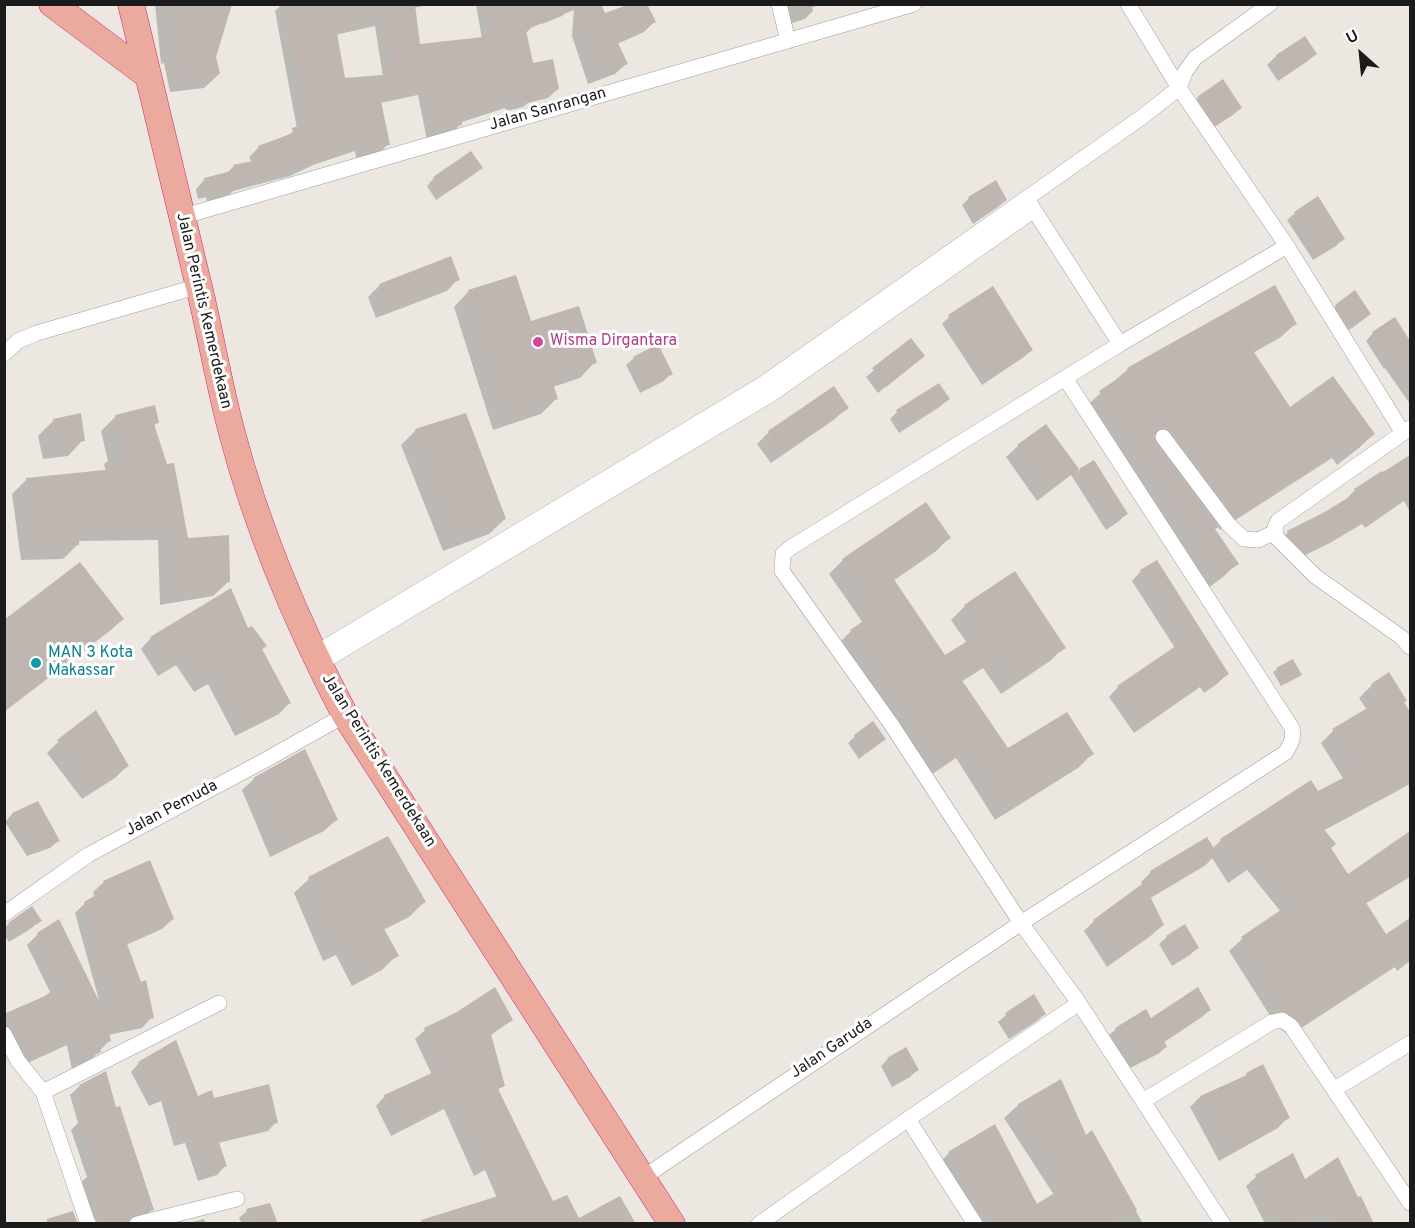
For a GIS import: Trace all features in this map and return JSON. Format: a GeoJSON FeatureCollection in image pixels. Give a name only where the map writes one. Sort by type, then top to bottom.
{"type":"FeatureCollection","features":[{"type":"Feature","properties":{"kind":"highway"},"geometry":{"type":"LineString","coordinates":[[52,4],[147,75]]}},
{"type":"Feature","properties":{"kind":"highway","name":"Jalan Perintis Kemerdekaan"},"geometry":{"type":"LineString","coordinates":[[131,4],[232,433],[280,579],[316,659],[345,715],[644,1177],[672,1224]]}},
{"type":"Feature","properties":{"kind":"street"},"geometry":{"type":"LineString","coordinates":[[779,4],[788,41]]}},
{"type":"Feature","properties":{"kind":"street","name":"Jalan Sanrangan"},"geometry":{"type":"LineString","coordinates":[[181,217],[914,4]]}},
{"type":"Feature","properties":{"kind":"street"},"geometry":{"type":"LineString","coordinates":[[1128,4],[1179,88],[1287,246],[1407,430],[1278,521],[1275,532],[1280,542],[1323,583],[1387,627],[1410,647]]}},
{"type":"Feature","properties":{"kind":"street"},"geometry":{"type":"LineString","coordinates":[[316,659],[770,395],[1031,204],[1179,88],[1185,72],[1195,58],[1270,4]]}},
{"type":"Feature","properties":{"kind":"street"},"geometry":{"type":"LineString","coordinates":[[1031,204],[1120,344]]}},
{"type":"Feature","properties":{"kind":"street"},"geometry":{"type":"LineString","coordinates":[[1224,1224],[1079,1004],[1021,923],[891,724],[790,583],[782,571],[781,562],[783,554],[790,548],[1120,344],[1287,246]]}},
{"type":"Feature","properties":{"kind":"street"},"geometry":{"type":"LineString","coordinates":[[4,354],[18,341],[37,333],[199,286]]}},
{"type":"Feature","properties":{"kind":"street","name":"Jalan Garuda"},"geometry":{"type":"LineString","coordinates":[[644,1177],[1021,923],[1285,753],[1293,737],[1292,728],[1065,378]]}},
{"type":"Feature","properties":{"kind":"street"},"geometry":{"type":"LineString","coordinates":[[1163,437],[1229,525],[1244,539],[1258,540],[1275,532]]}},
{"type":"Feature","properties":{"kind":"street","name":"Jalan Pemuda"},"geometry":{"type":"LineString","coordinates":[[4,914],[88,855],[345,715]]}},
{"type":"Feature","properties":{"kind":"street"},"geometry":{"type":"LineString","coordinates":[[43,1092],[219,1003]]}},
{"type":"Feature","properties":{"kind":"street"},"geometry":{"type":"LineString","coordinates":[[759,1224],[908,1119],[1079,1004]]}},
{"type":"Feature","properties":{"kind":"street"},"geometry":{"type":"LineString","coordinates":[[1143,1101],[1278,1020],[1282,1020],[1290,1026],[1335,1089],[1410,1203]]}},
{"type":"Feature","properties":{"kind":"street"},"geometry":{"type":"LineString","coordinates":[[4,1034],[18,1061],[43,1092],[88,1224]]}},
{"type":"Feature","properties":{"kind":"street"},"geometry":{"type":"LineString","coordinates":[[1335,1089],[1410,1043]]}},
{"type":"Feature","properties":{"kind":"street"},"geometry":{"type":"LineString","coordinates":[[908,1119],[975,1224]]}},
{"type":"Feature","properties":{"kind":"street"},"geometry":{"type":"LineString","coordinates":[[137,1224],[237,1199]]}},
{"type":"Feature","properties":{"kind":"building"},"geometry":{"type":"Polygon","coordinates":[[[170,4],[232,4],[216,57],[220,74],[184,78],[178,50],[175,50],[170,4]]]}},
{"type":"Feature","properties":{"kind":"building"},"geometry":{"type":"Polygon","coordinates":[[[285,4],[415,4],[420,44],[492,36],[486,4],[601,4],[605,13],[630,4],[647,4],[656,22],[616,39],[628,64],[598,75],[576,9],[526,30],[533,63],[553,59],[559,89],[534,95],[535,98],[515,103],[515,100],[462,117],[462,125],[436,131],[427,87],[380,96],[390,145],[365,150],[364,143],[324,156],[301,167],[237,184],[238,189],[217,196],[216,189],[207,190],[204,178],[235,170],[233,165],[263,159],[258,146],[293,133],[292,128],[307,124],[285,4]],[[385,18],[336,28],[345,78],[394,74],[385,18]]]}},
{"type":"Feature","properties":{"kind":"building"},"geometry":{"type":"Polygon","coordinates":[[[1305,36],[1317,54],[1286,75],[1276,61],[1276,55],[1305,36]]]}},
{"type":"Feature","properties":{"kind":"building"},"geometry":{"type":"Polygon","coordinates":[[[1223,79],[1242,108],[1216,125],[1197,97],[1223,79]]]}},
{"type":"Feature","properties":{"kind":"building"},"geometry":{"type":"Polygon","coordinates":[[[471,151],[483,168],[444,194],[433,177],[471,151]]]}},
{"type":"Feature","properties":{"kind":"building"},"geometry":{"type":"Polygon","coordinates":[[[996,180],[1007,200],[980,218],[968,197],[996,180]]]}},
{"type":"Feature","properties":{"kind":"building"},"geometry":{"type":"Polygon","coordinates":[[[1318,196],[1345,239],[1321,254],[1294,212],[1318,196]]]}},
{"type":"Feature","properties":{"kind":"building"},"geometry":{"type":"Polygon","coordinates":[[[451,256],[460,280],[388,308],[379,284],[451,256]]]}},
{"type":"Feature","properties":{"kind":"building","name":"Wisma Dirgantara"},"geometry":{"type":"Polygon","coordinates":[[[516,275],[531,321],[579,306],[597,363],[551,378],[558,399],[508,415],[468,290],[516,275]]]}},
{"type":"Feature","properties":{"kind":"building"},"geometry":{"type":"Polygon","coordinates":[[[1275,285],[1297,324],[1252,349],[1290,407],[1333,376],[1375,434],[1352,452],[1346,445],[1235,517],[1171,431],[1162,427],[1157,430],[1153,438],[1155,443],[1219,527],[1215,529],[1239,564],[1222,575],[1185,522],[1167,487],[1164,489],[1099,391],[1129,371],[1127,368],[1275,285]]]}},
{"type":"Feature","properties":{"kind":"building"},"geometry":{"type":"Polygon","coordinates":[[[993,286],[1033,350],[990,379],[948,315],[993,286]]]}},
{"type":"Feature","properties":{"kind":"building"},"geometry":{"type":"Polygon","coordinates":[[[1355,290],[1371,314],[1352,328],[1335,305],[1355,290]]]}},
{"type":"Feature","properties":{"kind":"building"},"geometry":{"type":"Polygon","coordinates":[[[1395,317],[1410,341],[1410,386],[1393,362],[1391,363],[1372,332],[1395,317]]]}},
{"type":"Feature","properties":{"kind":"building"},"geometry":{"type":"Polygon","coordinates":[[[911,338],[925,356],[886,387],[872,368],[911,338]]]}},
{"type":"Feature","properties":{"kind":"building"},"geometry":{"type":"Polygon","coordinates":[[[658,344],[673,374],[648,387],[633,357],[658,344]]]}},
{"type":"Feature","properties":{"kind":"building"},"geometry":{"type":"Polygon","coordinates":[[[939,383],[950,399],[907,427],[896,410],[939,383]]]}},
{"type":"Feature","properties":{"kind":"building"},"geometry":{"type":"Polygon","coordinates":[[[834,386],[849,408],[783,453],[768,431],[834,386]]]}},
{"type":"Feature","properties":{"kind":"building"},"geometry":{"type":"Polygon","coordinates":[[[155,405],[159,423],[154,424],[167,464],[174,463],[188,538],[229,535],[230,582],[174,591],[172,526],[80,528],[79,545],[35,546],[26,478],[124,468],[118,448],[123,447],[115,415],[155,405]]]}},
{"type":"Feature","properties":{"kind":"building"},"geometry":{"type":"Polygon","coordinates":[[[81,413],[85,441],[58,445],[53,419],[81,413]]]}},
{"type":"Feature","properties":{"kind":"building"},"geometry":{"type":"Polygon","coordinates":[[[466,413],[506,519],[458,536],[415,429],[466,413]]]}},
{"type":"Feature","properties":{"kind":"building"},"geometry":{"type":"Polygon","coordinates":[[[1046,424],[1079,469],[1049,490],[1017,445],[1046,424]]]}},
{"type":"Feature","properties":{"kind":"building"},"geometry":{"type":"Polygon","coordinates":[[[1410,455],[1410,484],[1397,493],[1402,501],[1374,520],[1372,516],[1304,552],[1290,537],[1287,531],[1356,493],[1354,489],[1410,455]]]}},
{"type":"Feature","properties":{"kind":"building"},"geometry":{"type":"Polygon","coordinates":[[[1094,460],[1128,514],[1114,523],[1079,469],[1094,460]]]}},
{"type":"Feature","properties":{"kind":"building"},"geometry":{"type":"Polygon","coordinates":[[[926,502],[951,538],[893,578],[945,655],[982,632],[964,605],[1015,571],[1066,648],[1015,681],[998,656],[961,679],[1008,748],[1067,712],[1094,754],[1009,807],[970,746],[942,765],[850,630],[878,611],[842,559],[926,502]]]}},
{"type":"Feature","properties":{"kind":"building"},"geometry":{"type":"Polygon","coordinates":[[[1157,560],[1229,674],[1214,684],[1211,679],[1144,725],[1117,686],[1186,639],[1140,570],[1157,560]]]}},
{"type":"Feature","properties":{"kind":"building","name":"MAN 3 Kota Makassar"},"geometry":{"type":"Polygon","coordinates":[[[80,562],[124,619],[4,711],[4,620],[80,562]]]}},
{"type":"Feature","properties":{"kind":"building"},"geometry":{"type":"Polygon","coordinates":[[[231,588],[248,628],[252,626],[267,646],[262,649],[291,703],[246,727],[219,675],[205,683],[187,656],[169,667],[150,637],[231,588]]]}},
{"type":"Feature","properties":{"kind":"building"},"geometry":{"type":"Polygon","coordinates":[[[1293,659],[1302,675],[1285,684],[1276,668],[1293,659]]]}},
{"type":"Feature","properties":{"kind":"building"},"geometry":{"type":"Polygon","coordinates":[[[1389,672],[1407,701],[1404,702],[1410,712],[1410,779],[1322,827],[1336,844],[1331,848],[1348,874],[1410,831],[1410,873],[1365,901],[1386,934],[1410,918],[1410,954],[1302,1025],[1288,1012],[1241,937],[1294,901],[1260,859],[1241,871],[1220,839],[1311,780],[1318,791],[1358,770],[1332,729],[1381,700],[1371,684],[1389,672]]]}},
{"type":"Feature","properties":{"kind":"building"},"geometry":{"type":"Polygon","coordinates":[[[96,710],[129,766],[94,788],[57,740],[96,710]]]}},
{"type":"Feature","properties":{"kind":"building"},"geometry":{"type":"Polygon","coordinates":[[[873,721],[886,739],[867,753],[854,735],[873,721]]]}},
{"type":"Feature","properties":{"kind":"building"},"geometry":{"type":"Polygon","coordinates":[[[305,749],[338,820],[282,847],[253,778],[305,749]]]}},
{"type":"Feature","properties":{"kind":"building"},"geometry":{"type":"Polygon","coordinates":[[[38,801],[60,841],[34,850],[12,813],[38,801]]]}},
{"type":"Feature","properties":{"kind":"building"},"geometry":{"type":"Polygon","coordinates":[[[388,836],[426,902],[382,925],[399,956],[367,972],[351,941],[338,948],[308,877],[388,836]]]}},
{"type":"Feature","properties":{"kind":"building"},"geometry":{"type":"Polygon","coordinates":[[[1207,837],[1218,855],[1150,896],[1164,925],[1118,958],[1093,920],[1153,876],[1150,871],[1207,837]]]}},
{"type":"Feature","properties":{"kind":"building"},"geometry":{"type":"Polygon","coordinates":[[[150,860],[174,919],[126,941],[141,982],[146,980],[154,1018],[108,1028],[111,1041],[99,1044],[101,1052],[83,1061],[77,1035],[32,1057],[19,1042],[12,1029],[4,1024],[4,1014],[54,992],[51,988],[61,982],[37,933],[59,919],[102,1007],[112,1003],[84,902],[106,889],[103,881],[150,860]]]}},
{"type":"Feature","properties":{"kind":"building"},"geometry":{"type":"Polygon","coordinates":[[[32,906],[42,921],[17,936],[8,923],[32,906]]]}},
{"type":"Feature","properties":{"kind":"building"},"geometry":{"type":"Polygon","coordinates":[[[1185,924],[1199,948],[1180,960],[1166,936],[1185,924]]]}},
{"type":"Feature","properties":{"kind":"building"},"geometry":{"type":"Polygon","coordinates":[[[495,987],[513,1020],[491,1034],[505,1086],[498,1089],[553,1201],[567,1195],[579,1218],[620,1196],[636,1224],[422,1224],[421,1220],[508,1193],[495,1161],[484,1167],[453,1100],[401,1127],[384,1095],[443,1068],[424,1028],[457,1012],[495,987]]]}},
{"type":"Feature","properties":{"kind":"building"},"geometry":{"type":"Polygon","coordinates":[[[1198,987],[1211,1010],[1164,1041],[1167,1047],[1138,1062],[1115,1028],[1146,1009],[1151,1018],[1198,987]]]}},
{"type":"Feature","properties":{"kind":"building"},"geometry":{"type":"Polygon","coordinates":[[[1034,994],[1046,1014],[1017,1033],[1005,1013],[1034,994]]]}},
{"type":"Feature","properties":{"kind":"building"},"geometry":{"type":"Polygon","coordinates":[[[176,1040],[198,1096],[212,1090],[214,1098],[269,1084],[278,1123],[217,1137],[227,1166],[207,1173],[194,1135],[182,1138],[170,1093],[158,1099],[138,1062],[176,1040]]]}},
{"type":"Feature","properties":{"kind":"building"},"geometry":{"type":"Polygon","coordinates":[[[906,1047],[919,1070],[900,1080],[887,1058],[906,1047]]]}},
{"type":"Feature","properties":{"kind":"building"},"geometry":{"type":"Polygon","coordinates":[[[1263,1064],[1290,1118],[1230,1152],[1200,1096],[1247,1075],[1246,1073],[1263,1064]]]}},
{"type":"Feature","properties":{"kind":"building"},"geometry":{"type":"Polygon","coordinates":[[[106,1071],[116,1107],[120,1106],[154,1210],[130,1217],[128,1224],[97,1224],[92,1206],[99,1204],[90,1172],[97,1170],[80,1120],[88,1117],[79,1085],[106,1071]]]}},
{"type":"Feature","properties":{"kind":"building"},"geometry":{"type":"Polygon","coordinates":[[[1061,1079],[1086,1135],[1092,1130],[1137,1210],[1113,1224],[989,1224],[948,1152],[995,1124],[1037,1204],[1067,1185],[1018,1110],[1018,1104],[1061,1079]]]}},
{"type":"Feature","properties":{"kind":"building"},"geometry":{"type":"Polygon","coordinates":[[[1293,1153],[1305,1179],[1338,1157],[1358,1197],[1361,1196],[1374,1224],[1338,1224],[1329,1208],[1293,1224],[1279,1224],[1255,1175],[1293,1153]]]}},
{"type":"Feature","properties":{"kind":"building"},"geometry":{"type":"Polygon","coordinates":[[[270,1203],[278,1224],[252,1224],[246,1209],[270,1203]]]}},
{"type":"Feature","properties":{"kind":"building"},"geometry":{"type":"Polygon","coordinates":[[[73,1211],[78,1224],[47,1224],[47,1219],[73,1211]]]}},
{"type":"Feature","properties":{"kind":"place","name":"Wisma Dirgantara"},"geometry":{"type":"Point","coordinates":[538,342]}},
{"type":"Feature","properties":{"kind":"place","name":"MAN 3 Kota Makassar"},"geometry":{"type":"Point","coordinates":[36,663]}}]}
